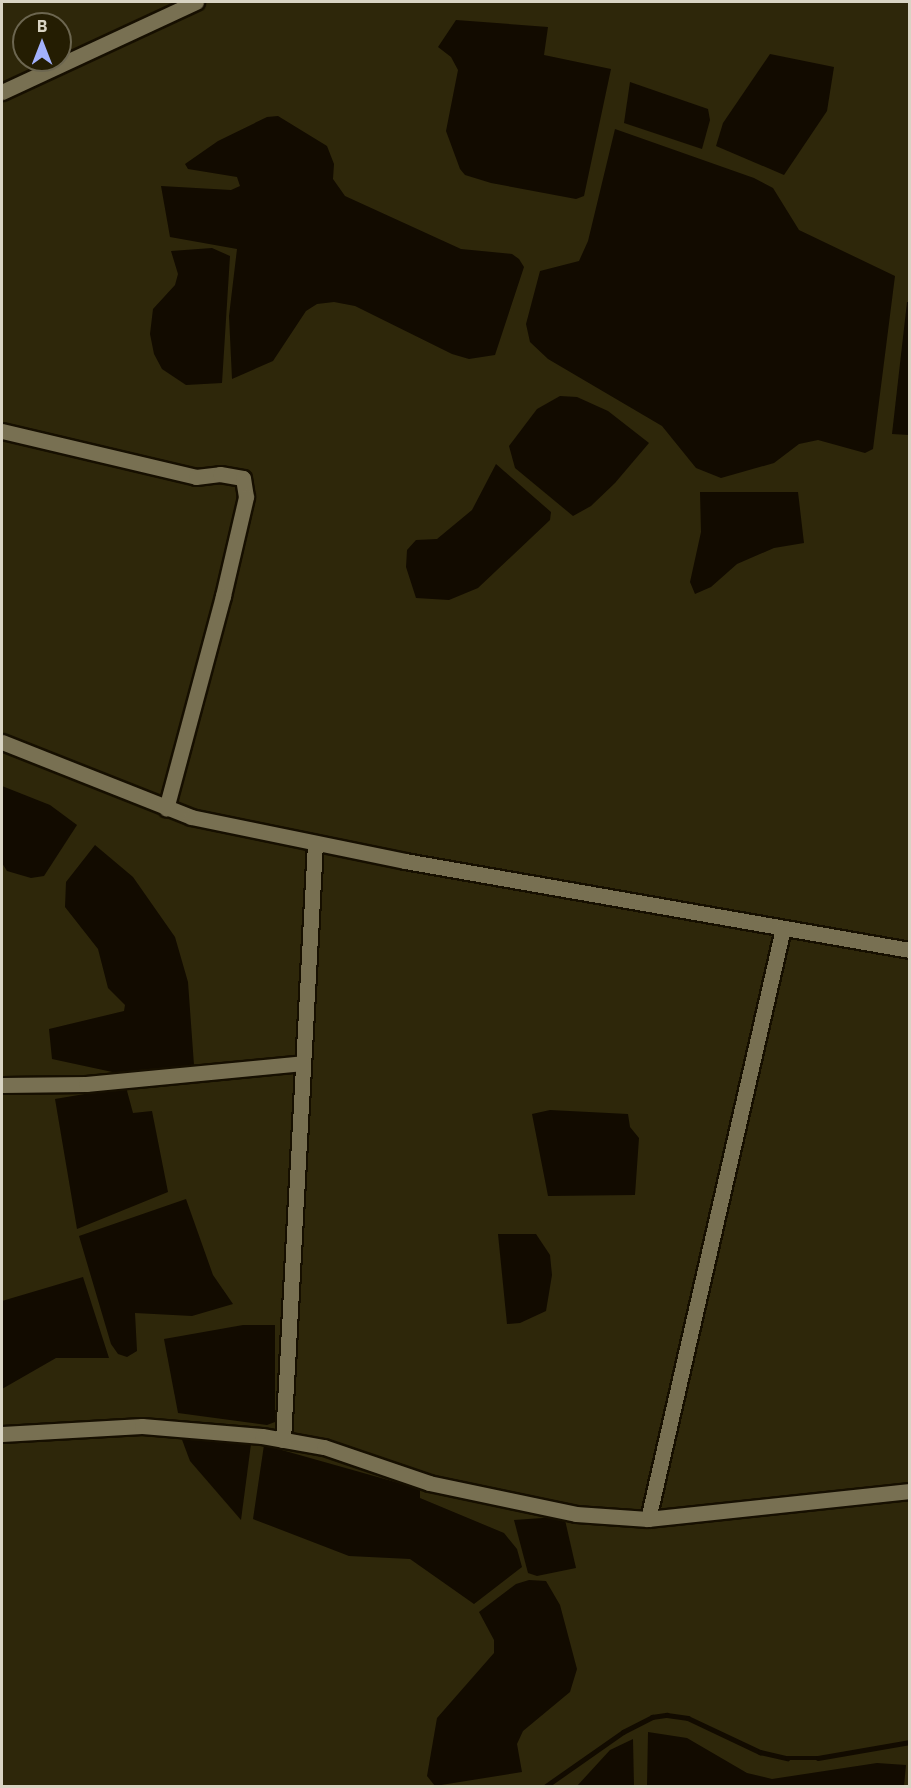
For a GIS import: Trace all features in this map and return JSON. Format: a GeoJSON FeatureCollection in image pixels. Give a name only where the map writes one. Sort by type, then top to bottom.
{"type":"FeatureCollection","features":[{"type":"Feature","properties":{"kind":"street"},"geometry":{"type":"LineString","coordinates":[[2,92],[196,2]]}},
{"type":"Feature","properties":{"kind":"street"},"geometry":{"type":"LineString","coordinates":[[2,432],[196,477],[220,474],[243,478],[246,497],[226,585],[166,808]]}},
{"type":"Feature","properties":{"kind":"street"},"geometry":{"type":"LineString","coordinates":[[2,742],[191,818],[315,843],[909,950]]}},
{"type":"Feature","properties":{"kind":"street"},"geometry":{"type":"LineString","coordinates":[[283,1440],[315,843]]}},
{"type":"Feature","properties":{"kind":"street"},"geometry":{"type":"LineString","coordinates":[[648,1519],[783,928]]}},
{"type":"Feature","properties":{"kind":"street"},"geometry":{"type":"LineString","coordinates":[[2,1085],[86,1084],[303,1063]]}},
{"type":"Feature","properties":{"kind":"street"},"geometry":{"type":"LineString","coordinates":[[2,1434],[142,1426],[283,1440],[324,1447],[429,1484],[576,1514],[648,1519],[909,1491]]}},
{"type":"Feature","properties":{"kind":"shaded area"},"geometry":{"type":"Polygon","coordinates":[[[456,20],[548,27],[544,55],[611,69],[584,196],[576,199],[491,183],[465,175],[460,169],[446,131],[458,70],[451,57],[438,47],[456,20]]]}},
{"type":"Feature","properties":{"kind":"shaded area"},"geometry":{"type":"Polygon","coordinates":[[[770,54],[834,67],[827,111],[784,175],[716,146],[723,123],[770,54]]]}},
{"type":"Feature","properties":{"kind":"shaded area"},"geometry":{"type":"Polygon","coordinates":[[[630,82],[708,109],[710,120],[702,149],[624,123],[630,82]]]}},
{"type":"Feature","properties":{"kind":"shaded area"},"geometry":{"type":"Polygon","coordinates":[[[278,116],[327,146],[334,164],[333,179],[345,196],[461,249],[512,254],[519,259],[524,267],[495,355],[469,359],[452,354],[355,306],[334,302],[317,304],[306,311],[273,361],[232,379],[229,316],[237,249],[170,237],[161,186],[231,190],[240,186],[237,177],[188,169],[185,164],[218,141],[267,117],[278,116]]]}},
{"type":"Feature","properties":{"kind":"shaded area"},"geometry":{"type":"Polygon","coordinates":[[[615,129],[754,178],[773,188],[799,230],[895,276],[873,449],[865,453],[818,440],[799,444],[774,463],[721,478],[696,468],[662,426],[548,359],[530,342],[526,324],[540,271],[579,261],[588,241],[615,129]]]}},
{"type":"Feature","properties":{"kind":"shaded area"},"geometry":{"type":"Polygon","coordinates":[[[212,248],[230,256],[222,383],[186,385],[162,369],[154,354],[150,334],[153,309],[175,285],[178,274],[171,251],[212,248]]]}},
{"type":"Feature","properties":{"kind":"shaded area"},"geometry":{"type":"Polygon","coordinates":[[[907,302],[910,302],[909,435],[892,434],[907,302]]]}},
{"type":"Feature","properties":{"kind":"shaded area"},"geometry":{"type":"Polygon","coordinates":[[[560,396],[577,397],[608,411],[649,443],[615,483],[591,506],[573,516],[515,468],[509,446],[537,409],[560,396]]]}},
{"type":"Feature","properties":{"kind":"shaded area"},"geometry":{"type":"Polygon","coordinates":[[[496,464],[551,512],[550,520],[478,588],[449,600],[416,598],[406,567],[407,550],[416,540],[437,539],[472,510],[496,464]]]}},
{"type":"Feature","properties":{"kind":"shaded area"},"geometry":{"type":"Polygon","coordinates":[[[700,492],[798,492],[804,543],[774,548],[737,564],[711,587],[695,594],[690,582],[701,532],[700,492]]]}},
{"type":"Feature","properties":{"kind":"shaded area"},"geometry":{"type":"Polygon","coordinates":[[[2,786],[50,805],[77,825],[44,876],[31,878],[7,871],[2,863],[2,786]]]}},
{"type":"Feature","properties":{"kind":"shaded area"},"geometry":{"type":"Polygon","coordinates":[[[95,845],[133,877],[175,937],[188,982],[194,1065],[117,1073],[52,1059],[49,1029],[124,1011],[125,1005],[108,988],[98,949],[65,907],[66,882],[95,845]]]}},
{"type":"Feature","properties":{"kind":"shaded area"},"geometry":{"type":"Polygon","coordinates":[[[126,1087],[133,1113],[152,1111],[168,1192],[77,1229],[55,1099],[126,1087]]]}},
{"type":"Feature","properties":{"kind":"shaded area"},"geometry":{"type":"Polygon","coordinates":[[[550,1110],[628,1114],[630,1127],[639,1138],[635,1195],[548,1196],[532,1114],[550,1110]]]}},
{"type":"Feature","properties":{"kind":"shaded area"},"geometry":{"type":"Polygon","coordinates":[[[186,1199],[213,1275],[233,1304],[192,1316],[135,1313],[137,1351],[127,1357],[118,1354],[111,1344],[79,1236],[186,1199]]]}},
{"type":"Feature","properties":{"kind":"shaded area"},"geometry":{"type":"Polygon","coordinates":[[[498,1234],[536,1234],[550,1255],[552,1275],[546,1311],[520,1323],[507,1324],[498,1234]]]}},
{"type":"Feature","properties":{"kind":"shaded area"},"geometry":{"type":"Polygon","coordinates":[[[83,1277],[109,1358],[56,1358],[2,1389],[2,1301],[83,1277]]]}},
{"type":"Feature","properties":{"kind":"shaded area"},"geometry":{"type":"Polygon","coordinates":[[[243,1325],[275,1325],[275,1422],[267,1425],[178,1413],[164,1339],[243,1325]]]}},
{"type":"Feature","properties":{"kind":"shaded area"},"geometry":{"type":"Polygon","coordinates":[[[181,1437],[251,1444],[241,1520],[190,1461],[181,1437]]]}},
{"type":"Feature","properties":{"kind":"shaded area"},"geometry":{"type":"Polygon","coordinates":[[[264,1445],[420,1489],[420,1498],[504,1533],[517,1549],[522,1567],[474,1604],[410,1559],[349,1556],[253,1519],[264,1445]]]}},
{"type":"Feature","properties":{"kind":"shaded area"},"geometry":{"type":"Polygon","coordinates":[[[557,1517],[565,1520],[576,1568],[537,1576],[528,1573],[514,1520],[557,1517]]]}},
{"type":"Feature","properties":{"kind":"shaded area"},"geometry":{"type":"Polygon","coordinates":[[[529,1580],[546,1581],[560,1605],[577,1669],[570,1692],[523,1731],[517,1744],[522,1772],[435,1786],[427,1776],[437,1718],[494,1653],[494,1640],[479,1612],[516,1584],[529,1580]]]}},
{"type":"Feature","properties":{"kind":"shaded area"},"geometry":{"type":"Polygon","coordinates":[[[648,1732],[687,1738],[747,1773],[772,1779],[877,1763],[906,1765],[904,1786],[647,1786],[648,1732]]]}},
{"type":"Feature","properties":{"kind":"shaded area"},"geometry":{"type":"Polygon","coordinates":[[[633,1739],[634,1786],[577,1786],[610,1750],[633,1739]]]}},
{"type":"Feature","properties":{"kind":"waterway"},"geometry":{"type":"LineString","coordinates":[[546,1786],[623,1732],[652,1717],[667,1715],[688,1718],[760,1752],[787,1758],[818,1758],[910,1742]]}}]}
